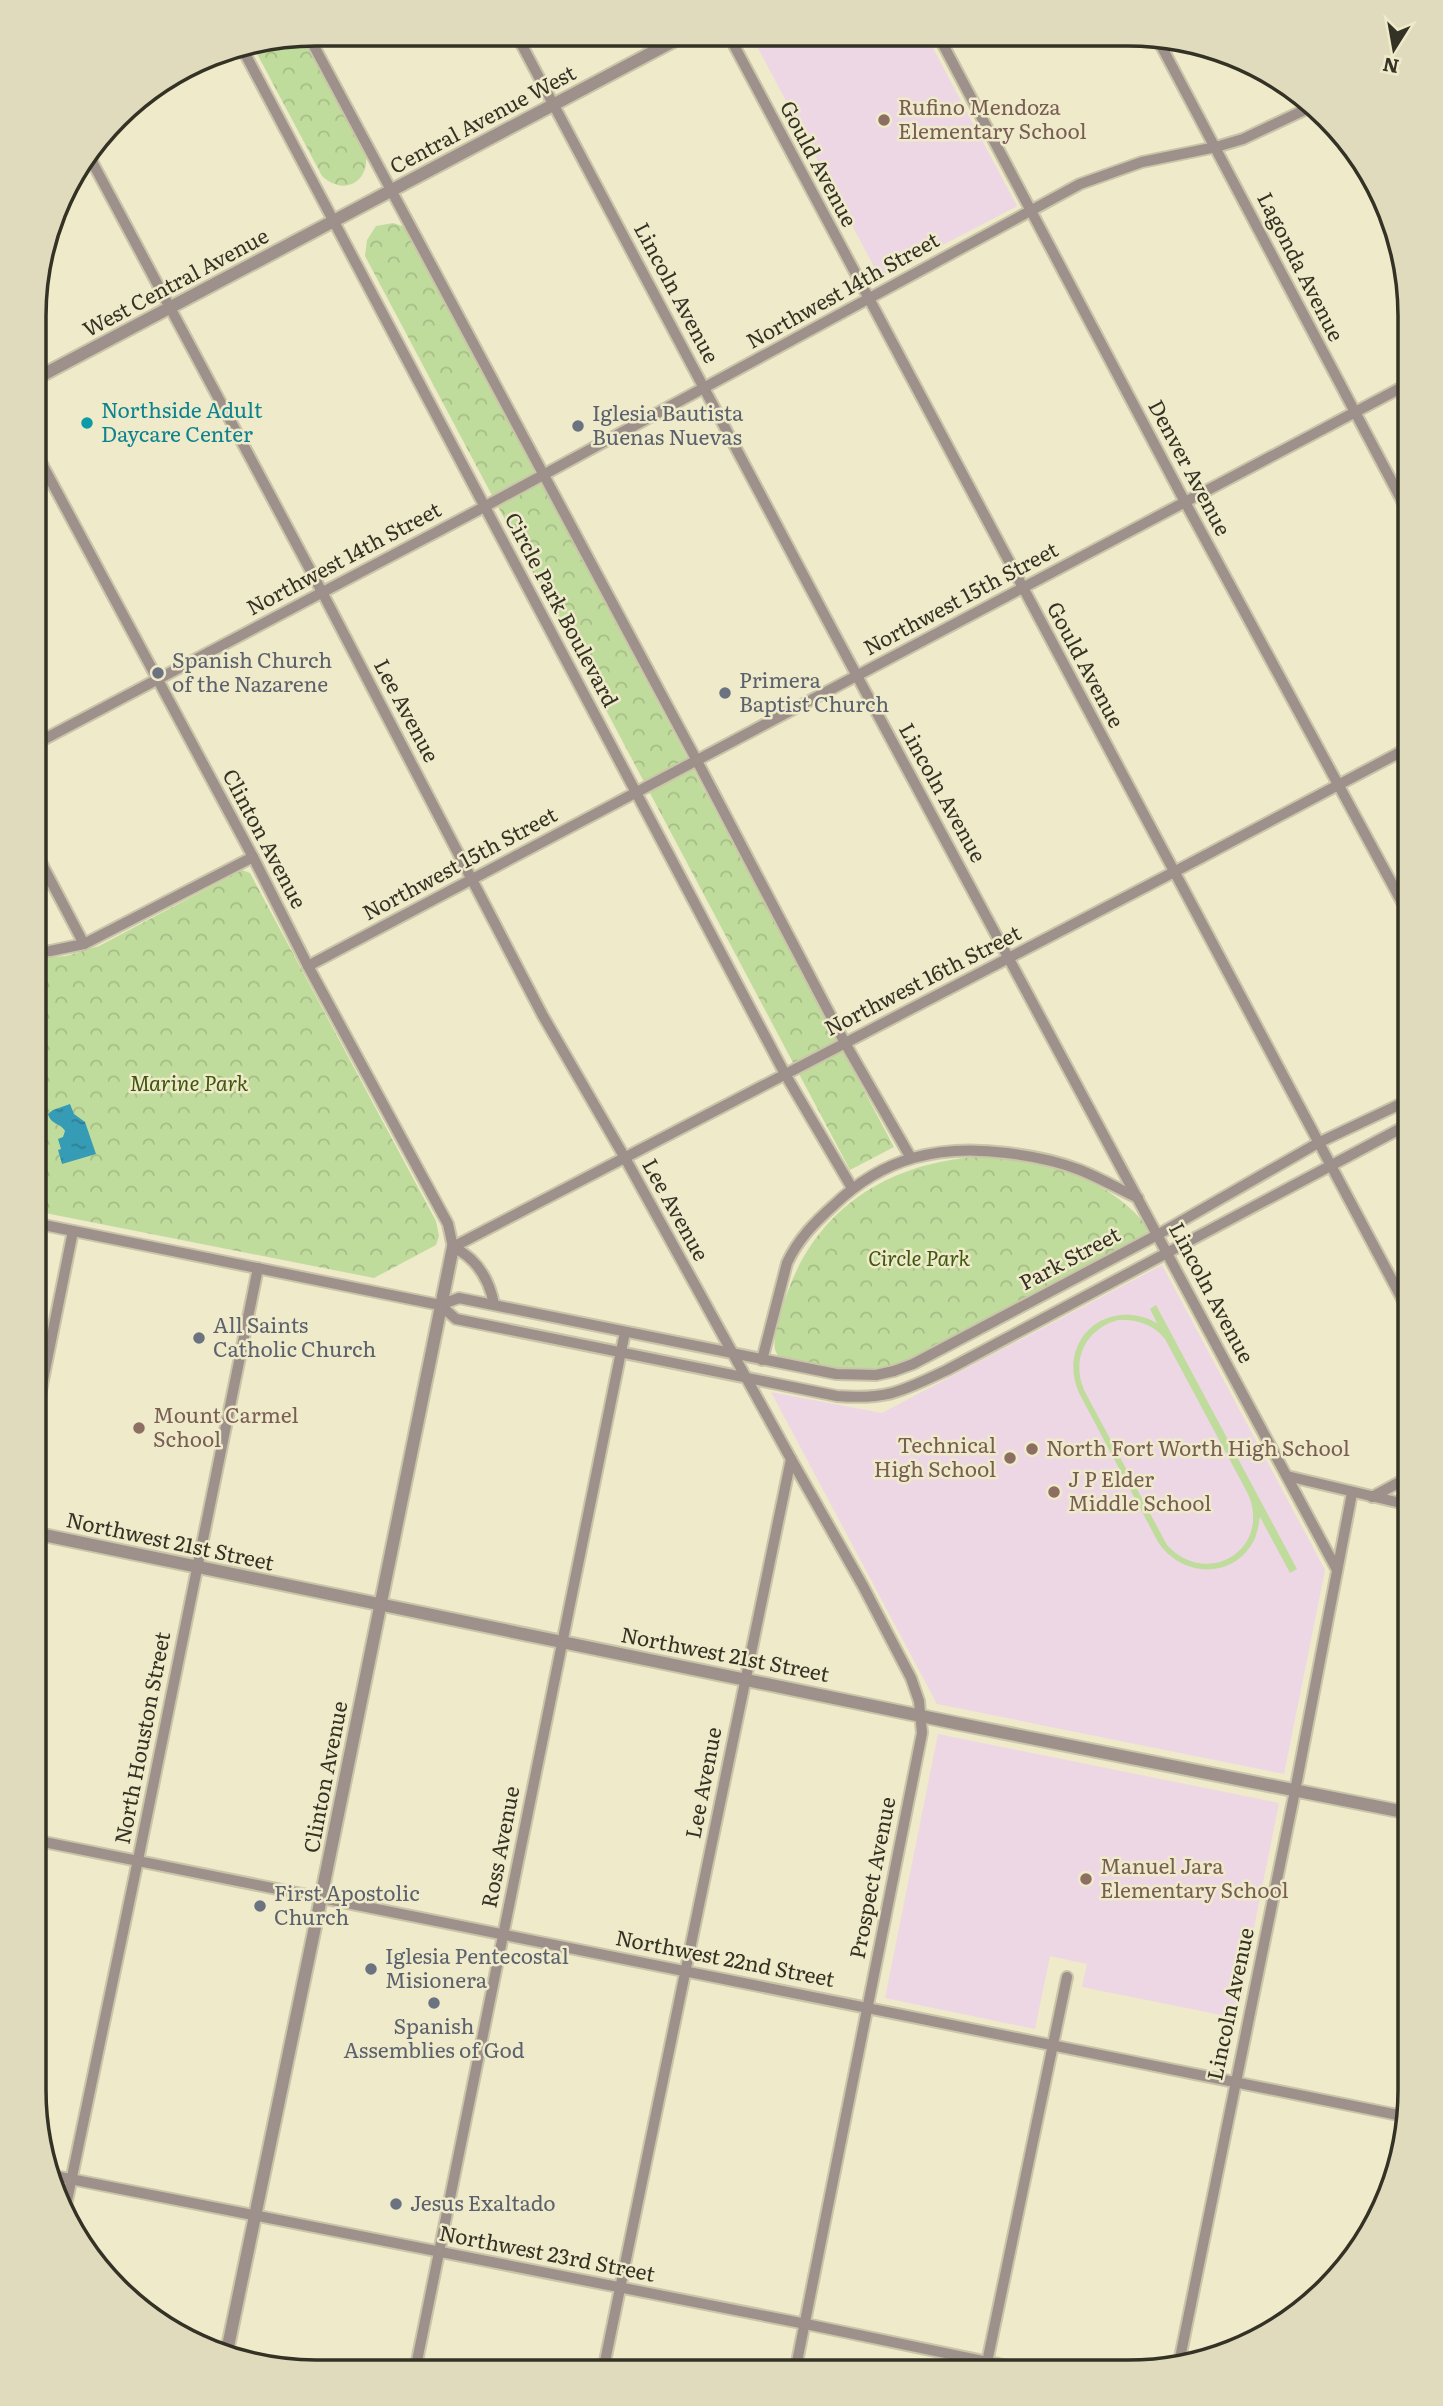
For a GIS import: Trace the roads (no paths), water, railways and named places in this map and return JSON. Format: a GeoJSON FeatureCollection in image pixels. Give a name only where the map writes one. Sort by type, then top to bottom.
{"type":"FeatureCollection","features":[{"type":"Feature","properties":{"kind":"street"},"geometry":{"type":"LineString","coordinates":[[314,46],[845,1043],[911,1158]]}},
{"type":"Feature","properties":{"kind":"street","name":"Lincoln Avenue"},"geometry":{"type":"LineString","coordinates":[[522,46],[856,676],[1169,1252],[1337,1570]]}},
{"type":"Feature","properties":{"kind":"street","name":"Central Avenue West"},"geometry":{"type":"LineString","coordinates":[[334,221],[664,46]]}},
{"type":"Feature","properties":{"kind":"street","name":"Gould Avenue"},"geometry":{"type":"LineString","coordinates":[[734,46],[1398,1292]]}},
{"type":"Feature","properties":{"kind":"street","name":"Denver Avenue"},"geometry":{"type":"LineString","coordinates":[[944,46],[1185,502],[1398,896]]}},
{"type":"Feature","properties":{"kind":"street","name":"Lagonda Avenue"},"geometry":{"type":"LineString","coordinates":[[1163,48],[1398,494]]}},
{"type":"Feature","properties":{"kind":"street","name":"Circle Park Boulevard"},"geometry":{"type":"LineString","coordinates":[[246,55],[785,1074],[852,1188]]}},
{"type":"Feature","properties":{"kind":"street","name":"Northwest 14th Street"},"geometry":{"type":"LineString","coordinates":[[46,738],[484,507],[1080,184],[1132,166],[1243,139],[1303,111]]}},
{"type":"Feature","properties":{"kind":"street","name":"Lee Avenue"},"geometry":{"type":"LineString","coordinates":[[93,163],[322,592],[543,1016],[625,1158],[791,1459],[605,2360]]}},
{"type":"Feature","properties":{"kind":"street","name":"West Central Avenue"},"geometry":{"type":"LineString","coordinates":[[46,374],[334,221]]}},
{"type":"Feature","properties":{"kind":"street","name":"Northwest 15th Street"},"geometry":{"type":"LineString","coordinates":[[308,966],[1398,389]]}},
{"type":"Feature","properties":{"kind":"street","name":"Clinton Avenue"},"geometry":{"type":"LineString","coordinates":[[46,472],[448,1224],[453,1247],[228,2346]]}},
{"type":"Feature","properties":{"kind":"street","name":"Northwest 16th Street"},"geometry":{"type":"LineString","coordinates":[[453,1247],[1398,753]]}},
{"type":"Feature","properties":{"kind":"street"},"geometry":{"type":"LineString","coordinates":[[46,951],[84,944],[253,857]]}},
{"type":"Feature","properties":{"kind":"street"},"geometry":{"type":"LineString","coordinates":[[46,872],[84,944]]}},
{"type":"Feature","properties":{"kind":"street","name":"Park Street"},"geometry":{"type":"LineString","coordinates":[[1398,1105],[1318,1143],[1159,1234],[894,1371],[867,1376],[836,1374],[494,1304],[459,1298],[440,1306],[456,1319],[748,1379],[837,1396],[863,1398],[895,1394],[947,1370],[1398,1130]]}},
{"type":"Feature","properties":{"kind":"street"},"geometry":{"type":"LineString","coordinates":[[762,1360],[787,1262],[793,1250],[816,1221],[852,1188],[888,1166],[911,1158],[954,1150],[992,1151],[1029,1156],[1081,1170],[1138,1198]]}},
{"type":"Feature","properties":{"kind":"street"},"geometry":{"type":"LineString","coordinates":[[46,1225],[440,1306]]}},
{"type":"Feature","properties":{"kind":"street"},"geometry":{"type":"LineString","coordinates":[[46,1365],[73,1231]]}},
{"type":"Feature","properties":{"kind":"street"},"geometry":{"type":"LineString","coordinates":[[453,1247],[474,1260],[491,1291],[494,1304]]}},
{"type":"Feature","properties":{"kind":"street","name":"North Houston Street"},"geometry":{"type":"LineString","coordinates":[[68,2198],[258,1268]]}},
{"type":"Feature","properties":{"kind":"street","name":"Ross Avenue"},"geometry":{"type":"LineString","coordinates":[[417,2360],[625,1332]]}},
{"type":"Feature","properties":{"kind":"street","name":"Prospect Avenue"},"geometry":{"type":"LineString","coordinates":[[791,1459],[863,1586],[911,1678],[919,1701],[922,1733],[798,2360]]}},
{"type":"Feature","properties":{"kind":"street"},"geometry":{"type":"LineString","coordinates":[[1287,1476],[1398,1503]]}},
{"type":"Feature","properties":{"kind":"street"},"geometry":{"type":"LineString","coordinates":[[1372,1497],[1398,1483]]}},
{"type":"Feature","properties":{"kind":"street","name":"Lincoln Avenue"},"geometry":{"type":"LineString","coordinates":[[1180,2355],[1295,1791],[1352,1493]]}},
{"type":"Feature","properties":{"kind":"street","name":"Northwest 21st Street"},"geometry":{"type":"LineString","coordinates":[[46,1536],[1398,1811]]}},
{"type":"Feature","properties":{"kind":"street","name":"Northwest 22nd Street"},"geometry":{"type":"LineString","coordinates":[[46,1842],[1396,2115]]}},
{"type":"Feature","properties":{"kind":"street"},"geometry":{"type":"LineString","coordinates":[[987,2360],[1066,1977]]}},
{"type":"Feature","properties":{"kind":"street","name":"Northwest 23rd Street"},"geometry":{"type":"LineString","coordinates":[[60,2177],[806,2325],[956,2360]]}},
{"type":"Feature","properties":{"kind":"water"},"geometry":{"type":"Polygon","coordinates":[[[70,1104],[74,1114],[85,1122],[96,1154],[62,1164],[58,1139],[63,1137],[65,1131],[51,1120],[48,1114],[70,1104]]]}},
{"type":"Feature","properties":{"kind":"place","name":"Rufino Mendoza Elementary School"},"geometry":{"type":"Point","coordinates":[884,120]}},
{"type":"Feature","properties":{"kind":"place","name":"Northside Adult Daycare Center"},"geometry":{"type":"Point","coordinates":[87,423]}},
{"type":"Feature","properties":{"kind":"place","name":"Iglesia Bautista Buenas Nuevas"},"geometry":{"type":"Point","coordinates":[578,426]}},
{"type":"Feature","properties":{"kind":"place","name":"Spanish Church of the Nazarene"},"geometry":{"type":"Point","coordinates":[158,673]}},
{"type":"Feature","properties":{"kind":"place","name":"Primera Baptist Church"},"geometry":{"type":"Point","coordinates":[725,693]}},
{"type":"Feature","properties":{"kind":"place","name":"All Saints Catholic Church"},"geometry":{"type":"Point","coordinates":[199,1338]}},
{"type":"Feature","properties":{"kind":"place","name":"Mount Carmel School"},"geometry":{"type":"Point","coordinates":[139,1428]}},
{"type":"Feature","properties":{"kind":"place","name":"North Fort Worth High School"},"geometry":{"type":"Point","coordinates":[1032,1449]}},
{"type":"Feature","properties":{"kind":"place","name":"Technical High School"},"geometry":{"type":"Point","coordinates":[1010,1458]}},
{"type":"Feature","properties":{"kind":"place","name":"J P Elder Middle School"},"geometry":{"type":"Point","coordinates":[1054,1492]}},
{"type":"Feature","properties":{"kind":"place","name":"Manuel Jara Elementary School"},"geometry":{"type":"Point","coordinates":[1086,1879]}},
{"type":"Feature","properties":{"kind":"place","name":"First Apostolic Church"},"geometry":{"type":"Point","coordinates":[260,1906]}},
{"type":"Feature","properties":{"kind":"place","name":"Iglesia Pentecostal Misionera"},"geometry":{"type":"Point","coordinates":[371,1969]}},
{"type":"Feature","properties":{"kind":"place","name":"Spanish Assemblies of God"},"geometry":{"type":"Point","coordinates":[434,2003]}},
{"type":"Feature","properties":{"kind":"place","name":"Jesus Exaltado"},"geometry":{"type":"Point","coordinates":[396,2204]}},
{"type":"Feature","properties":{"kind":"park label","name":"Marine Park"},"geometry":{"type":"Point","coordinates":[189,1084]}},
{"type":"Feature","properties":{"kind":"park label","name":"Circle Park"},"geometry":{"type":"Point","coordinates":[919,1259]}}]}
